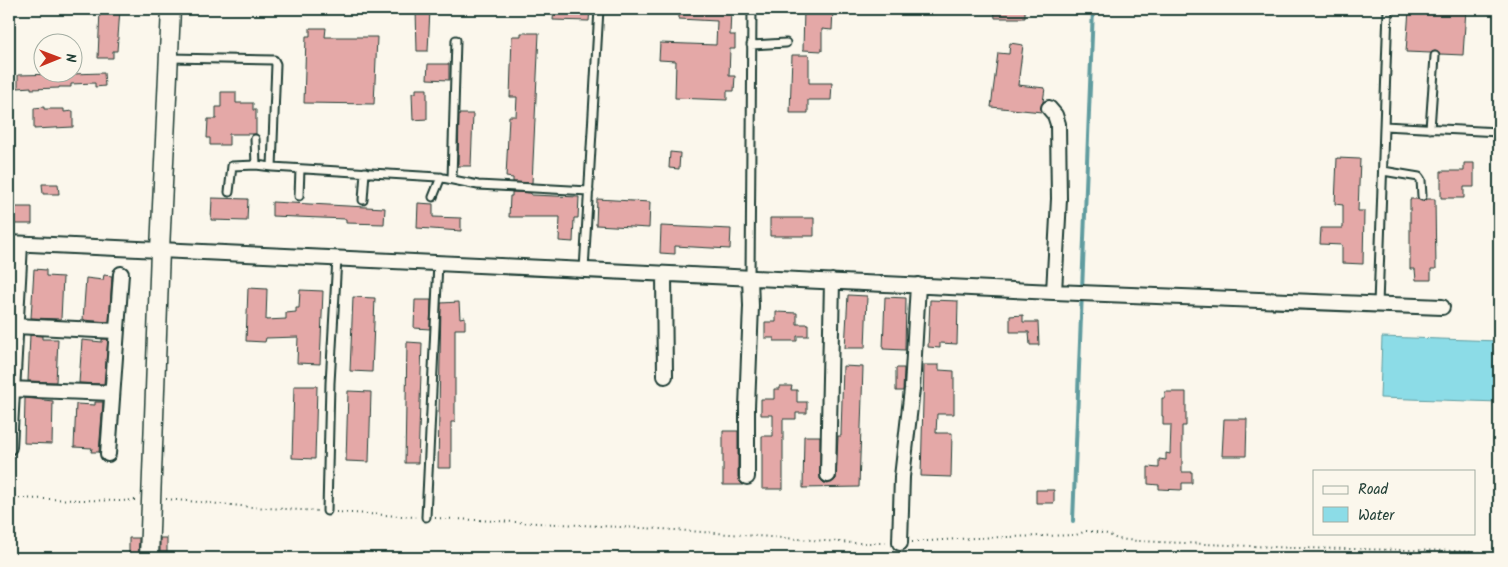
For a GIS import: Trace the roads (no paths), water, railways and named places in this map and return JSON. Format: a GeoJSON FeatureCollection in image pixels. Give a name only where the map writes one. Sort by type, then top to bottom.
{"type":"FeatureCollection","features":[{"type":"Feature","properties":{"kind":"street"},"geometry":{"type":"LineString","coordinates":[[149,558],[160,250],[172,9]]}},
{"type":"Feature","properties":{"kind":"street"},"geometry":{"type":"LineString","coordinates":[[1049,108],[1055,115],[1058,124],[1059,199],[1054,292]]}},
{"type":"Feature","properties":{"kind":"street"},"geometry":{"type":"LineString","coordinates":[[9,447],[16,326],[14,244],[1054,292],[1442,307]]}},
{"type":"Feature","properties":{"kind":"street"},"geometry":{"type":"LineString","coordinates":[[108,454],[121,274]]}},
{"type":"Feature","properties":{"kind":"street"},"geometry":{"type":"LineString","coordinates":[[664,274],[665,376]]}},
{"type":"Feature","properties":{"kind":"street"},"geometry":{"type":"LineString","coordinates":[[747,477],[750,278]]}},
{"type":"Feature","properties":{"kind":"street"},"geometry":{"type":"LineString","coordinates":[[828,475],[832,281]]}},
{"type":"Feature","properties":{"kind":"street"},"geometry":{"type":"LineString","coordinates":[[900,543],[902,477],[912,389],[918,285]]}},
{"type":"Feature","properties":{"kind":"street"},"geometry":{"type":"LineString","coordinates":[[16,326],[116,331]]}},
{"type":"Feature","properties":{"kind":"street"},"geometry":{"type":"LineString","coordinates":[[11,389],[112,393]]}},
{"type":"Feature","properties":{"kind":"lane"},"geometry":{"type":"LineString","coordinates":[[584,270],[599,9]]}},
{"type":"Feature","properties":{"kind":"lane"},"geometry":{"type":"LineString","coordinates":[[750,278],[752,9]]}},
{"type":"Feature","properties":{"kind":"lane"},"geometry":{"type":"LineString","coordinates":[[1378,305],[1388,9]]}},
{"type":"Feature","properties":{"kind":"lane"},"geometry":{"type":"LineString","coordinates":[[452,179],[456,40]]}},
{"type":"Feature","properties":{"kind":"lane"},"geometry":{"type":"LineString","coordinates":[[751,45],[786,43]]}},
{"type":"Feature","properties":{"kind":"lane"},"geometry":{"type":"LineString","coordinates":[[1430,129],[1436,56]]}},
{"type":"Feature","properties":{"kind":"lane"},"geometry":{"type":"LineString","coordinates":[[169,58],[274,60],[276,64],[272,167]]}},
{"type":"Feature","properties":{"kind":"lane"},"geometry":{"type":"LineString","coordinates":[[1384,126],[1499,132]]}},
{"type":"Feature","properties":{"kind":"lane"},"geometry":{"type":"LineString","coordinates":[[255,139],[256,165]]}},
{"type":"Feature","properties":{"kind":"lane"},"geometry":{"type":"LineString","coordinates":[[229,192],[232,166],[256,165],[441,177],[478,185],[589,191]]}},
{"type":"Feature","properties":{"kind":"lane"},"geometry":{"type":"LineString","coordinates":[[299,196],[300,169]]}},
{"type":"Feature","properties":{"kind":"lane"},"geometry":{"type":"LineString","coordinates":[[1383,171],[1419,177],[1421,180],[1422,196]]}},
{"type":"Feature","properties":{"kind":"lane"},"geometry":{"type":"LineString","coordinates":[[363,200],[365,172]]}},
{"type":"Feature","properties":{"kind":"lane"},"geometry":{"type":"LineString","coordinates":[[433,196],[441,177]]}},
{"type":"Feature","properties":{"kind":"lane"},"geometry":{"type":"LineString","coordinates":[[327,511],[330,383],[337,258]]}},
{"type":"Feature","properties":{"kind":"lane"},"geometry":{"type":"LineString","coordinates":[[426,517],[438,263]]}},
{"type":"Feature","properties":{"kind":"water"},"geometry":{"type":"Polygon","coordinates":[[[1382,337],[1499,341],[1499,402],[1380,398],[1382,337]]]}},
{"type":"Feature","properties":{"kind":"waterway"},"geometry":{"type":"LineString","coordinates":[[1073,521],[1093,9]]}}]}
